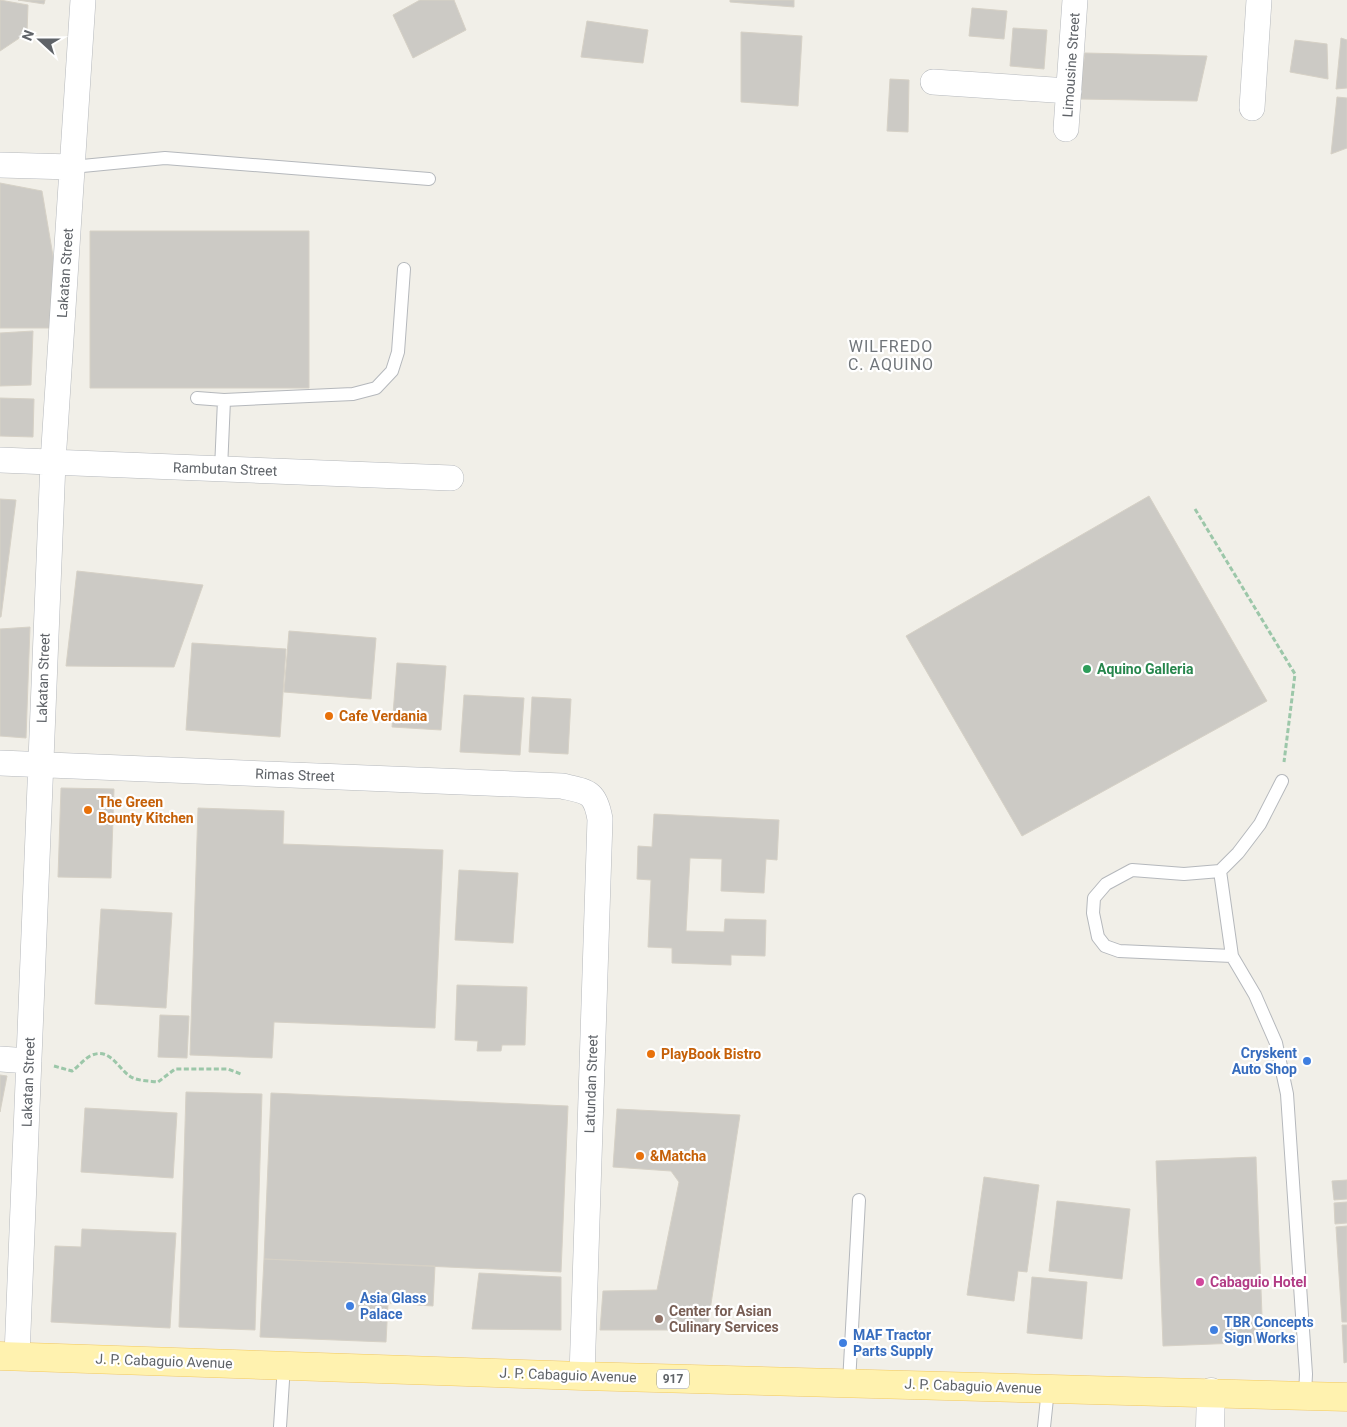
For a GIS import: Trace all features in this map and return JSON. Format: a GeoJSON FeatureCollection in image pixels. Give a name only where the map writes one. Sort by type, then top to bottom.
{"type":"FeatureCollection","features":[{"type":"Feature","properties":{"kind":"main road","name":"J. P. Cabaguio Avenue"},"geometry":{"type":"LineString","coordinates":[[8,1356],[582,1376],[1347,1396]]}},
{"type":"Feature","properties":{"kind":"street","name":"Lakatan Street"},"geometry":{"type":"LineString","coordinates":[[8,1356],[29,1061],[53,462],[84,0]]}},
{"type":"Feature","properties":{"kind":"street","name":"Limousine Street"},"geometry":{"type":"LineString","coordinates":[[1066,129],[1076,0]]}},
{"type":"Feature","properties":{"kind":"street"},"geometry":{"type":"LineString","coordinates":[[1252,108],[1259,0]]}},
{"type":"Feature","properties":{"kind":"street"},"geometry":{"type":"LineString","coordinates":[[933,82],[1069,91]]}},
{"type":"Feature","properties":{"kind":"street"},"geometry":{"type":"LineString","coordinates":[[0,165],[72,167]]}},
{"type":"Feature","properties":{"kind":"street","name":"Rambutan Street"},"geometry":{"type":"LineString","coordinates":[[0,460],[450,478]]}},
{"type":"Feature","properties":{"kind":"street","name":"Rimas Street"},"geometry":{"type":"LineString","coordinates":[[0,763],[562,786],[582,790],[589,795]]}},
{"type":"Feature","properties":{"kind":"street","name":"Latundan Street"},"geometry":{"type":"LineString","coordinates":[[582,1376],[600,819],[597,804],[589,795]]}},
{"type":"Feature","properties":{"kind":"street"},"geometry":{"type":"LineString","coordinates":[[0,1059],[29,1061]]}},
{"type":"Feature","properties":{"kind":"street"},"geometry":{"type":"LineString","coordinates":[[1210,1427],[1211,1392]]}},
{"type":"Feature","properties":{"kind":"lane"},"geometry":{"type":"LineString","coordinates":[[72,167],[165,158],[429,179]]}},
{"type":"Feature","properties":{"kind":"lane"},"geometry":{"type":"LineString","coordinates":[[197,398],[224,400],[353,394],[376,388],[392,371],[398,352],[404,269]]}},
{"type":"Feature","properties":{"kind":"lane"},"geometry":{"type":"LineString","coordinates":[[221,469],[224,400]]}},
{"type":"Feature","properties":{"kind":"lane"},"geometry":{"type":"LineString","coordinates":[[1232,956],[1119,951],[1105,946],[1098,937],[1093,913],[1094,898],[1106,884],[1132,870],[1184,874],[1220,871],[1238,853],[1260,824],[1282,781]]}},
{"type":"Feature","properties":{"kind":"lane"},"geometry":{"type":"LineString","coordinates":[[1220,871],[1232,956],[1255,995],[1276,1043],[1287,1094],[1306,1374],[1304,1395]]}},
{"type":"Feature","properties":{"kind":"lane"},"geometry":{"type":"LineString","coordinates":[[849,1383],[858,1200]]}},
{"type":"Feature","properties":{"kind":"lane"},"geometry":{"type":"LineString","coordinates":[[280,1427],[284,1365]]}},
{"type":"Feature","properties":{"kind":"lane"},"geometry":{"type":"LineString","coordinates":[[1044,1427],[1048,1389]]}},
{"type":"Feature","properties":{"kind":"path"},"geometry":{"type":"LineString","coordinates":[[1195,509],[1295,674],[1282,781]]}},
{"type":"Feature","properties":{"kind":"path"},"geometry":{"type":"LineString","coordinates":[[29,1061],[72,1071],[89,1057],[100,1054],[114,1058],[132,1078],[158,1082],[175,1069],[228,1069],[241,1074]]}},
{"type":"Feature","properties":{"kind":"building"},"geometry":{"type":"Polygon","coordinates":[[[0,0],[28,5],[27,33],[0,51],[0,0]]]}},
{"type":"Feature","properties":{"kind":"building"},"geometry":{"type":"Polygon","coordinates":[[[18,0],[45,0],[44,4],[18,0]]]}},
{"type":"Feature","properties":{"kind":"building"},"geometry":{"type":"Polygon","coordinates":[[[420,0],[454,0],[466,30],[413,58],[393,15],[420,0]]]}},
{"type":"Feature","properties":{"kind":"building"},"geometry":{"type":"Polygon","coordinates":[[[730,0],[794,0],[794,7],[730,2],[730,0]]]}},
{"type":"Feature","properties":{"kind":"building"},"geometry":{"type":"Polygon","coordinates":[[[972,8],[1007,11],[1004,39],[969,36],[972,8]]]}},
{"type":"Feature","properties":{"kind":"building"},"geometry":{"type":"Polygon","coordinates":[[[587,21],[648,30],[643,63],[581,57],[587,21]]]}},
{"type":"Feature","properties":{"kind":"building"},"geometry":{"type":"Polygon","coordinates":[[[1013,28],[1047,30],[1044,69],[1010,66],[1013,28]]]}},
{"type":"Feature","properties":{"kind":"building"},"geometry":{"type":"Polygon","coordinates":[[[741,32],[802,36],[798,106],[741,102],[741,32]]]}},
{"type":"Feature","properties":{"kind":"building"},"geometry":{"type":"Polygon","coordinates":[[[1341,38],[1347,40],[1347,88],[1336,89],[1341,38]]]}},
{"type":"Feature","properties":{"kind":"building"},"geometry":{"type":"Polygon","coordinates":[[[1295,40],[1327,44],[1328,79],[1290,72],[1295,40]]]}},
{"type":"Feature","properties":{"kind":"building"},"geometry":{"type":"Polygon","coordinates":[[[1085,53],[1207,56],[1197,101],[1078,99],[1085,53]]]}},
{"type":"Feature","properties":{"kind":"building"},"geometry":{"type":"Polygon","coordinates":[[[890,79],[909,80],[908,132],[887,131],[890,79]]]}},
{"type":"Feature","properties":{"kind":"building"},"geometry":{"type":"Polygon","coordinates":[[[1337,97],[1347,98],[1347,148],[1331,154],[1337,97]]]}},
{"type":"Feature","properties":{"kind":"building"},"geometry":{"type":"Polygon","coordinates":[[[0,183],[42,191],[63,315],[62,328],[0,328],[0,183]]]}},
{"type":"Feature","properties":{"kind":"building"},"geometry":{"type":"Polygon","coordinates":[[[90,231],[309,231],[309,388],[90,388],[90,231]]]}},
{"type":"Feature","properties":{"kind":"building"},"geometry":{"type":"Polygon","coordinates":[[[33,331],[31,385],[0,386],[0,333],[33,331]]]}},
{"type":"Feature","properties":{"kind":"building"},"geometry":{"type":"Polygon","coordinates":[[[0,398],[34,399],[33,437],[0,436],[0,398]]]}},
{"type":"Feature","properties":{"kind":"building","name":"Aquino Galleria"},"geometry":{"type":"Polygon","coordinates":[[[1149,496],[1267,701],[1022,836],[906,636],[1149,496]]]}},
{"type":"Feature","properties":{"kind":"building"},"geometry":{"type":"Polygon","coordinates":[[[0,499],[16,500],[1,617],[0,617],[0,499]]]}},
{"type":"Feature","properties":{"kind":"building"},"geometry":{"type":"Polygon","coordinates":[[[77,571],[203,585],[174,667],[66,666],[77,571]]]}},
{"type":"Feature","properties":{"kind":"building"},"geometry":{"type":"Polygon","coordinates":[[[30,627],[26,738],[0,736],[0,629],[30,627]]]}},
{"type":"Feature","properties":{"kind":"building"},"geometry":{"type":"Polygon","coordinates":[[[289,631],[376,638],[371,699],[284,692],[289,631]]]}},
{"type":"Feature","properties":{"kind":"building"},"geometry":{"type":"Polygon","coordinates":[[[192,643],[286,649],[280,737],[186,730],[192,643]]]}},
{"type":"Feature","properties":{"kind":"building"},"geometry":{"type":"Polygon","coordinates":[[[397,663],[446,666],[441,730],[392,727],[397,663]]]}},
{"type":"Feature","properties":{"kind":"building"},"geometry":{"type":"Polygon","coordinates":[[[464,695],[524,698],[520,755],[460,752],[464,695]]]}},
{"type":"Feature","properties":{"kind":"building"},"geometry":{"type":"Polygon","coordinates":[[[532,697],[571,699],[568,754],[529,752],[532,697]]]}},
{"type":"Feature","properties":{"kind":"building"},"geometry":{"type":"Polygon","coordinates":[[[61,788],[114,789],[111,878],[58,877],[61,788]]]}},
{"type":"Feature","properties":{"kind":"building"},"geometry":{"type":"Polygon","coordinates":[[[198,808],[284,811],[283,844],[443,850],[435,1028],[274,1022],[272,1058],[190,1055],[198,808]]]}},
{"type":"Feature","properties":{"kind":"building"},"geometry":{"type":"Polygon","coordinates":[[[654,814],[779,820],[777,860],[766,859],[764,893],[721,891],[722,859],[690,858],[686,931],[724,932],[725,919],[766,920],[765,956],[731,955],[731,965],[672,963],[672,948],[648,947],[651,880],[637,879],[638,846],[652,847],[654,814]]]}},
{"type":"Feature","properties":{"kind":"building"},"geometry":{"type":"Polygon","coordinates":[[[459,870],[518,873],[513,943],[455,940],[459,870]]]}},
{"type":"Feature","properties":{"kind":"building"},"geometry":{"type":"Polygon","coordinates":[[[101,909],[172,913],[166,1008],[95,1004],[101,909]]]}},
{"type":"Feature","properties":{"kind":"building"},"geometry":{"type":"Polygon","coordinates":[[[457,985],[527,987],[525,1045],[502,1045],[501,1051],[477,1051],[478,1041],[455,1040],[457,985]]]}},
{"type":"Feature","properties":{"kind":"building"},"geometry":{"type":"Polygon","coordinates":[[[160,1015],[189,1016],[187,1058],[158,1057],[160,1015]]]}},
{"type":"Feature","properties":{"kind":"building"},"geometry":{"type":"Polygon","coordinates":[[[0,1075],[7,1076],[0,1112],[0,1075]]]}},
{"type":"Feature","properties":{"kind":"building"},"geometry":{"type":"Polygon","coordinates":[[[186,1092],[262,1094],[255,1330],[179,1327],[186,1092]]]}},
{"type":"Feature","properties":{"kind":"building"},"geometry":{"type":"Polygon","coordinates":[[[271,1093],[568,1106],[561,1272],[264,1259],[271,1093]]]}},
{"type":"Feature","properties":{"kind":"building"},"geometry":{"type":"Polygon","coordinates":[[[85,1108],[177,1113],[173,1178],[81,1172],[85,1108]]]}},
{"type":"Feature","properties":{"kind":"building"},"geometry":{"type":"Polygon","coordinates":[[[617,1109],[740,1115],[707,1330],[600,1330],[603,1291],[657,1290],[679,1182],[671,1171],[613,1167],[617,1109]]]}},
{"type":"Feature","properties":{"kind":"building"},"geometry":{"type":"Polygon","coordinates":[[[1256,1157],[1263,1342],[1163,1346],[1156,1161],[1256,1157]]]}},
{"type":"Feature","properties":{"kind":"building"},"geometry":{"type":"Polygon","coordinates":[[[984,1177],[1039,1185],[1027,1272],[1018,1271],[1014,1301],[967,1295],[984,1177]]]}},
{"type":"Feature","properties":{"kind":"building"},"geometry":{"type":"Polygon","coordinates":[[[1347,1180],[1347,1199],[1334,1200],[1332,1181],[1347,1180]]]}},
{"type":"Feature","properties":{"kind":"building"},"geometry":{"type":"Polygon","coordinates":[[[1057,1201],[1130,1209],[1122,1279],[1049,1271],[1057,1201]]]}},
{"type":"Feature","properties":{"kind":"building"},"geometry":{"type":"Polygon","coordinates":[[[1347,1202],[1347,1223],[1335,1224],[1334,1203],[1347,1202]]]}},
{"type":"Feature","properties":{"kind":"building"},"geometry":{"type":"Polygon","coordinates":[[[1347,1226],[1347,1322],[1342,1322],[1336,1227],[1347,1226]]]}},
{"type":"Feature","properties":{"kind":"building"},"geometry":{"type":"Polygon","coordinates":[[[82,1229],[176,1233],[170,1328],[51,1322],[55,1246],[81,1247],[82,1229]]]}},
{"type":"Feature","properties":{"kind":"building"},"geometry":{"type":"Polygon","coordinates":[[[264,1259],[435,1266],[433,1306],[388,1303],[386,1342],[260,1337],[264,1259]]]}},
{"type":"Feature","properties":{"kind":"building"},"geometry":{"type":"Polygon","coordinates":[[[479,1273],[561,1277],[561,1330],[472,1329],[479,1273]]]}},
{"type":"Feature","properties":{"kind":"building"},"geometry":{"type":"Polygon","coordinates":[[[1032,1277],[1087,1282],[1082,1339],[1027,1333],[1032,1277]]]}},
{"type":"Feature","properties":{"kind":"building"},"geometry":{"type":"Polygon","coordinates":[[[1342,1325],[1347,1325],[1347,1362],[1344,1363],[1342,1325]]]}},
{"type":"Feature","properties":{"kind":"place","name":"Aquino Galleria"},"geometry":{"type":"Point","coordinates":[1087,669]}},
{"type":"Feature","properties":{"kind":"place","name":"Cafe Verdania"},"geometry":{"type":"Point","coordinates":[329,716]}},
{"type":"Feature","properties":{"kind":"place","name":"The Green Bounty Kitchen"},"geometry":{"type":"Point","coordinates":[88,810]}},
{"type":"Feature","properties":{"kind":"place","name":"PlayBook Bistro"},"geometry":{"type":"Point","coordinates":[651,1054]}},
{"type":"Feature","properties":{"kind":"place","name":"Cryskent Auto Shop"},"geometry":{"type":"Point","coordinates":[1307,1061]}},
{"type":"Feature","properties":{"kind":"place","name":"&Matcha"},"geometry":{"type":"Point","coordinates":[640,1156]}},
{"type":"Feature","properties":{"kind":"place","name":"Cabaguio Hotel"},"geometry":{"type":"Point","coordinates":[1200,1282]}},
{"type":"Feature","properties":{"kind":"place","name":"Asia Glass Palace"},"geometry":{"type":"Point","coordinates":[350,1306]}},
{"type":"Feature","properties":{"kind":"place","name":"Center for Asian Culinary Services"},"geometry":{"type":"Point","coordinates":[659,1319]}},
{"type":"Feature","properties":{"kind":"place","name":"TBR Concepts Sign Works"},"geometry":{"type":"Point","coordinates":[1214,1330]}},
{"type":"Feature","properties":{"kind":"place","name":"MAF Tractor Parts Supply"},"geometry":{"type":"Point","coordinates":[843,1343]}},
{"type":"Feature","properties":{"kind":"district","name":"WILFREDO C. AQUINO"},"geometry":{"type":"Point","coordinates":[891,355]}}]}
